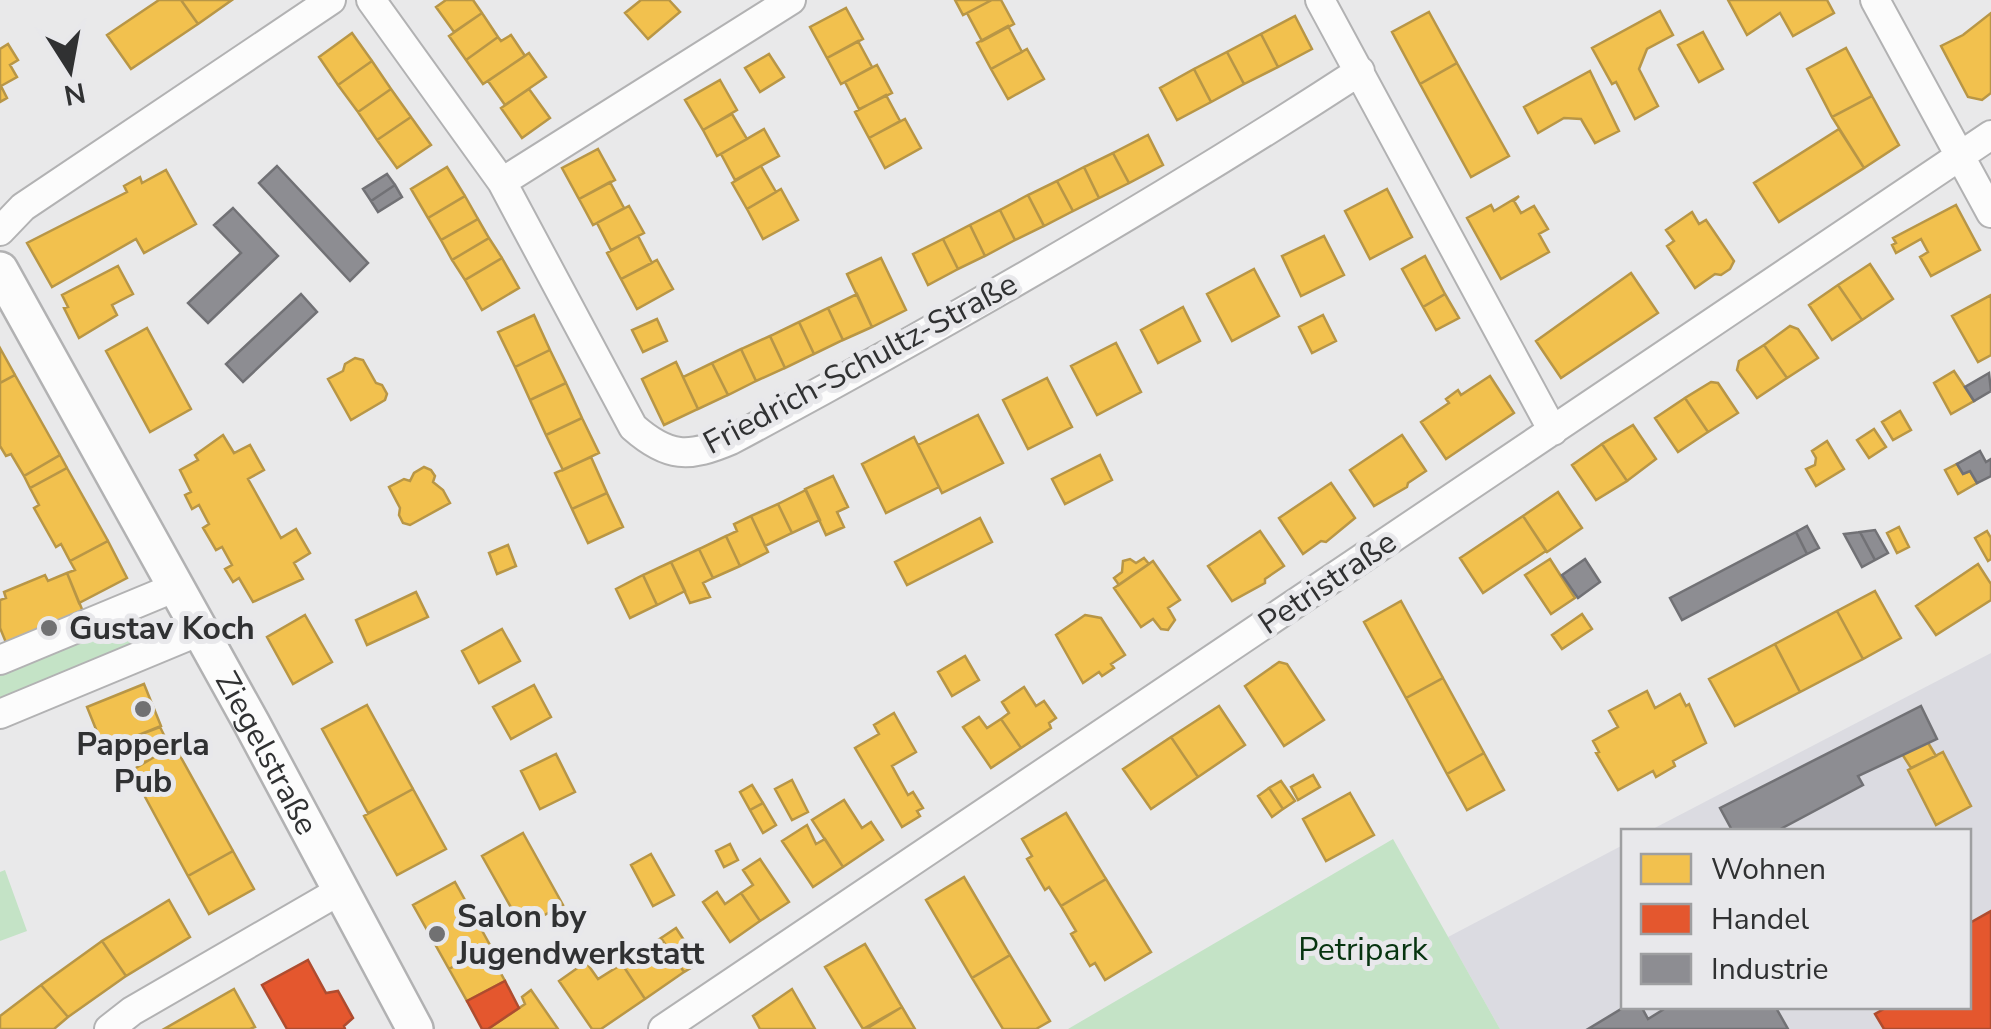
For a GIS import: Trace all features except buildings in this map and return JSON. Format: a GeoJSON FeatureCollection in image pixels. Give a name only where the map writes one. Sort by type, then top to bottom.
{"type":"FeatureCollection","features":[{"type":"Feature","properties":{"kind":"street"},"geometry":{"type":"LineString","coordinates":[[0,231],[23,208],[331,0]]}},
{"type":"Feature","properties":{"kind":"street","name":"Friedrich-Schultz-Straße"},"geometry":{"type":"LineString","coordinates":[[372,0],[502,182],[634,426],[654,445],[678,452],[702,452],[912,343],[1228,156],[1360,71]]}},
{"type":"Feature","properties":{"kind":"street"},"geometry":{"type":"LineString","coordinates":[[502,182],[791,0]]}},
{"type":"Feature","properties":{"kind":"street"},"geometry":{"type":"LineString","coordinates":[[1320,0],[1552,431]]}},
{"type":"Feature","properties":{"kind":"street"},"geometry":{"type":"LineString","coordinates":[[1875,0],[1991,213]]}},
{"type":"Feature","properties":{"kind":"street","name":"Petristraße"},"geometry":{"type":"LineString","coordinates":[[663,1029],[1991,135]]}},
{"type":"Feature","properties":{"kind":"street","name":"Ziegelstraße"},"geometry":{"type":"LineString","coordinates":[[0,270],[416,1029]]}},
{"type":"Feature","properties":{"kind":"street"},"geometry":{"type":"LineString","coordinates":[[0,660],[176,587]]}},
{"type":"Feature","properties":{"kind":"street"},"geometry":{"type":"LineString","coordinates":[[0,714],[200,631]]}},
{"type":"Feature","properties":{"kind":"street"},"geometry":{"type":"LineString","coordinates":[[109,1029],[132,1011],[342,890]]}},
{"type":"Feature","properties":{"kind":"shaded area"},"geometry":{"type":"Polygon","coordinates":[[[1991,653],[1991,1029],[1500,1029],[1448,937],[1621,846],[1621,1009],[1971,1009],[1971,829],[1653,829],[1991,653]]]}},
{"type":"Feature","properties":{"kind":"green space"},"geometry":{"type":"Polygon","coordinates":[[[137,612],[153,641],[0,703],[0,669],[137,612]]]}},
{"type":"Feature","properties":{"kind":"green space","name":"Petripark"},"geometry":{"type":"Polygon","coordinates":[[[1393,839],[1500,1029],[1068,1029],[1393,839]]]}},
{"type":"Feature","properties":{"kind":"green space"},"geometry":{"type":"Polygon","coordinates":[[[5,870],[27,931],[0,941],[0,872],[5,870]]]}},
{"type":"Feature","properties":{"kind":"place","name":"Gustav Koch"},"geometry":{"type":"Point","coordinates":[49,628]}},
{"type":"Feature","properties":{"kind":"place","name":"Papperla Pub"},"geometry":{"type":"Point","coordinates":[143,709]}},
{"type":"Feature","properties":{"kind":"place","name":"Salon by Jugendwerkstatt"},"geometry":{"type":"Point","coordinates":[437,934]}}]}
